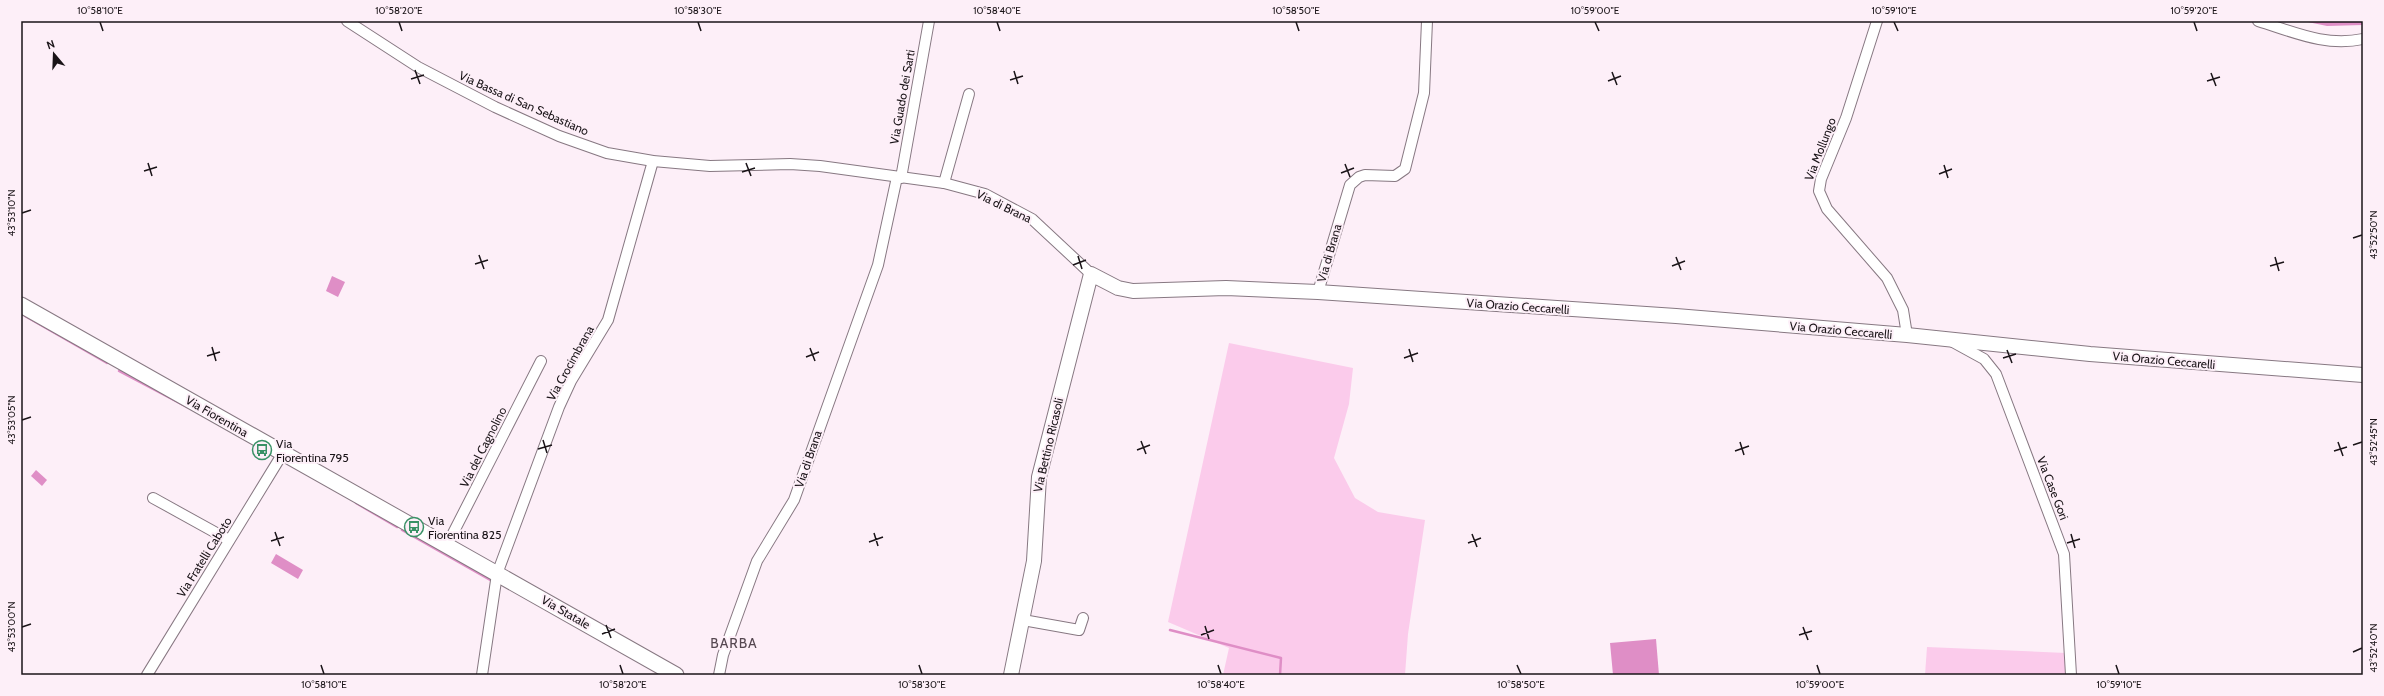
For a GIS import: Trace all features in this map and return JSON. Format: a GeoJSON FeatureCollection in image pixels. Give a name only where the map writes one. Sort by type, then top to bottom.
{"type":"FeatureCollection","features":[{"type":"Feature","properties":{"kind":"main road","name":"Via Fiorentina"},"geometry":{"type":"LineString","coordinates":[[21,306],[497,574]]}},
{"type":"Feature","properties":{"kind":"main road","name":"Via Statale"},"geometry":{"type":"LineString","coordinates":[[497,574],[676,675]]}},
{"type":"Feature","properties":{"kind":"street","name":"Via Bassa di San Sebastiano"},"geometry":{"type":"LineString","coordinates":[[347,21],[418,67],[495,107],[559,136],[607,153],[653,161],[710,166],[790,164],[899,177]]}},
{"type":"Feature","properties":{"kind":"street","name":"Via Guado dei Sarti"},"geometry":{"type":"LineString","coordinates":[[899,177],[929,21]]}},
{"type":"Feature","properties":{"kind":"street","name":"Via di Brana"},"geometry":{"type":"LineString","coordinates":[[718,675],[722,655],[757,561],[794,500],[878,265],[899,177],[944,182],[985,194],[1032,219],[1091,274],[1118,288],[1133,291],[1226,288],[1318,292],[1350,185],[1359,177],[1365,175],[1395,176],[1402,172],[1407,165],[1424,93],[1427,21]]}},
{"type":"Feature","properties":{"kind":"street","name":"Via Mollungo"},"geometry":{"type":"LineString","coordinates":[[1877,21],[1846,118],[1821,179],[1819,190],[1827,210],[1887,278],[1903,310],[1907,335]]}},
{"type":"Feature","properties":{"kind":"street"},"geometry":{"type":"LineString","coordinates":[[2258,21],[2322,41],[2343,43],[2363,39]]}},
{"type":"Feature","properties":{"kind":"street"},"geometry":{"type":"LineString","coordinates":[[944,182],[968,94]]}},
{"type":"Feature","properties":{"kind":"street","name":"Via Crocimbrana"},"geometry":{"type":"LineString","coordinates":[[482,675],[497,574],[559,407],[571,381],[608,320],[653,161]]}},
{"type":"Feature","properties":{"kind":"street","name":"Via Bettino Ricasoli"},"geometry":{"type":"LineString","coordinates":[[1011,675],[1034,561],[1039,477],[1091,274]]}},
{"type":"Feature","properties":{"kind":"street","name":"Via Orazio Ceccarelli"},"geometry":{"type":"LineString","coordinates":[[1318,292],[1676,316],[1907,335],[2090,354],[2363,375]]}},
{"type":"Feature","properties":{"kind":"street","name":"Via Case Gori"},"geometry":{"type":"LineString","coordinates":[[1947,339],[1984,359],[1996,374],[2064,554],[2071,675]]}},
{"type":"Feature","properties":{"kind":"street","name":"Via del Cagnolino"},"geometry":{"type":"LineString","coordinates":[[447,546],[542,360]]}},
{"type":"Feature","properties":{"kind":"street","name":"Via Fratelli Caboto"},"geometry":{"type":"LineString","coordinates":[[147,675],[283,453]]}},
{"type":"Feature","properties":{"kind":"street"},"geometry":{"type":"LineString","coordinates":[[153,498],[229,540]]}},
{"type":"Feature","properties":{"kind":"street"},"geometry":{"type":"LineString","coordinates":[[1023,620],[1079,630],[1082,618]]}},
{"type":"Feature","properties":{"kind":"shaded area"},"geometry":{"type":"Polygon","coordinates":[[[2303,21],[2363,21],[2363,25],[2327,26],[2303,21]]]}},
{"type":"Feature","properties":{"kind":"shaded area"},"geometry":{"type":"Polygon","coordinates":[[[332,276],[345,282],[338,297],[326,291],[332,276]]]}},
{"type":"Feature","properties":{"kind":"shaded area"},"geometry":{"type":"Polygon","coordinates":[[[1229,343],[1353,368],[1349,404],[1334,458],[1355,498],[1378,512],[1425,520],[1408,634],[1405,675],[1223,675],[1229,648],[1168,622],[1229,343]]]}},
{"type":"Feature","properties":{"kind":"shaded area"},"geometry":{"type":"Polygon","coordinates":[[[36,470],[47,480],[42,486],[31,476],[36,470]]]}},
{"type":"Feature","properties":{"kind":"shaded area"},"geometry":{"type":"Polygon","coordinates":[[[276,554],[303,570],[298,579],[271,563],[276,554]]]}},
{"type":"Feature","properties":{"kind":"shaded area"},"geometry":{"type":"Polygon","coordinates":[[[1656,639],[1659,675],[1613,675],[1610,643],[1656,639]]]}},
{"type":"Feature","properties":{"kind":"shaded area"},"geometry":{"type":"Polygon","coordinates":[[[1927,647],[2066,653],[2067,675],[1925,675],[1927,647]]]}},
{"type":"Feature","properties":{"kind":"waterway"},"geometry":{"type":"LineString","coordinates":[[25,316],[107,363]]}},
{"type":"Feature","properties":{"kind":"waterway"},"geometry":{"type":"LineString","coordinates":[[119,371],[187,407]]}},
{"type":"Feature","properties":{"kind":"waterway"},"geometry":{"type":"LineString","coordinates":[[356,503],[397,527]]}},
{"type":"Feature","properties":{"kind":"waterway"},"geometry":{"type":"LineString","coordinates":[[402,530],[492,581]]}},
{"type":"Feature","properties":{"kind":"waterway"},"geometry":{"type":"LineString","coordinates":[[1170,630],[1281,658],[1280,675]]}},
{"type":"Feature","properties":{"kind":"place","name":"Via Fiorentina 795"},"geometry":{"type":"Point","coordinates":[262,450]}},
{"type":"Feature","properties":{"kind":"place","name":"Via Fiorentina 825"},"geometry":{"type":"Point","coordinates":[414,527]}},
{"type":"Feature","properties":{"kind":"district","name":"BARBA"},"geometry":{"type":"Point","coordinates":[734,643]}}]}
